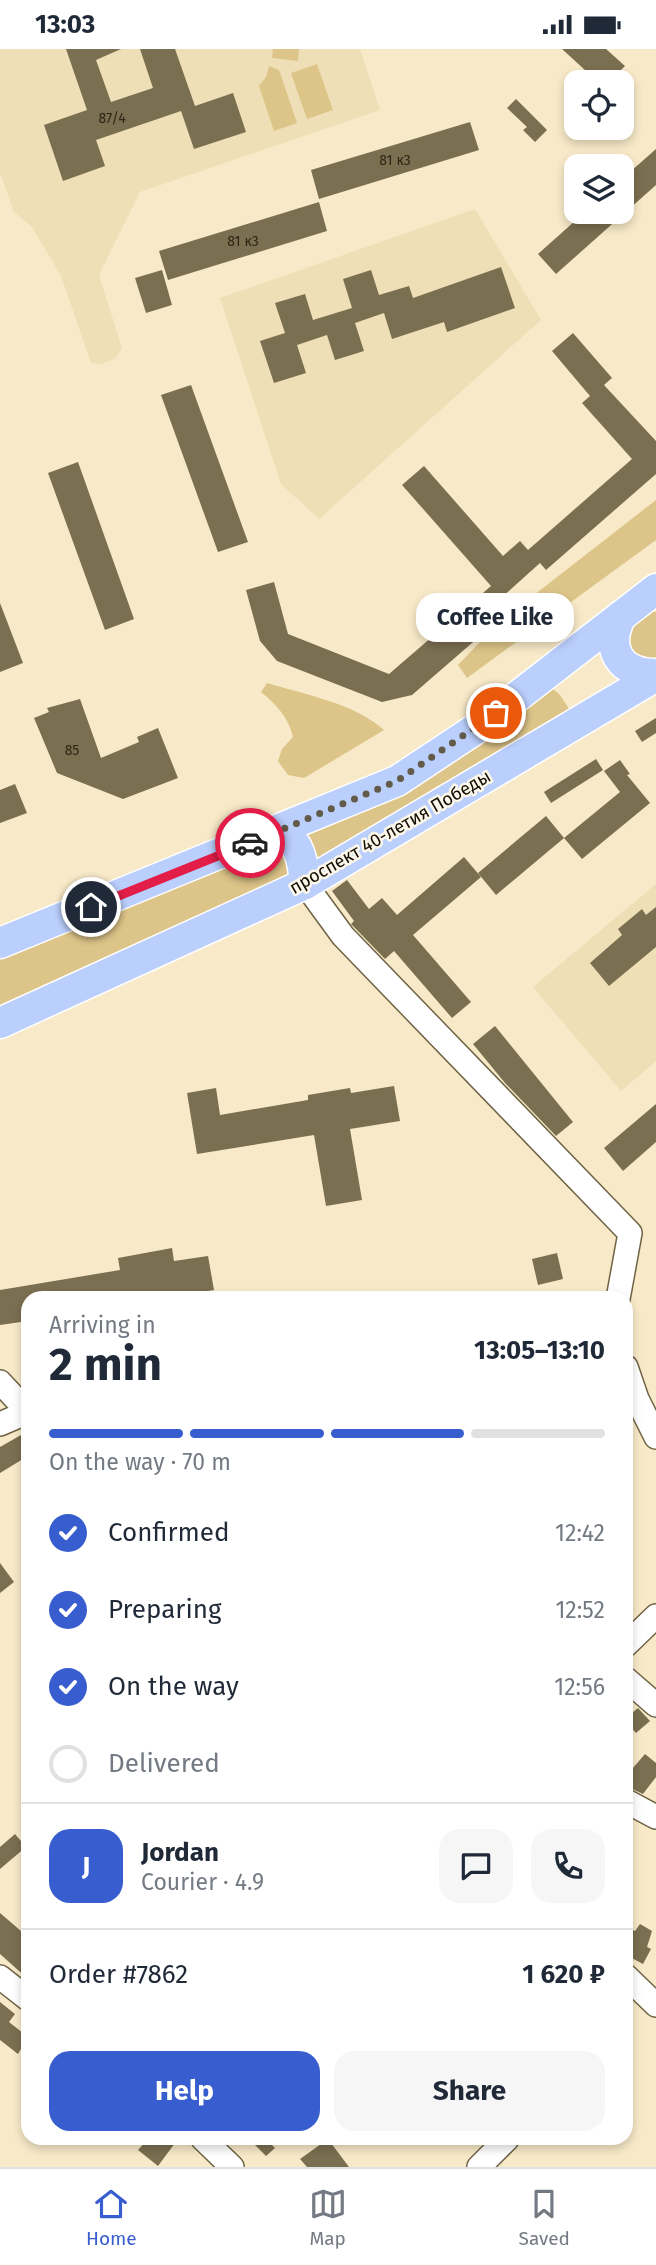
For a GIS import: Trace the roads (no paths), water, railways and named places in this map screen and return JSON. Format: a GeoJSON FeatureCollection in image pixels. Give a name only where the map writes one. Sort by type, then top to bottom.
{"type":"FeatureCollection","features":[{"type":"Feature","properties":{"kind":"main road"},"geometry":{"type":"LineString","coordinates":[[642,604],[614,633],[619,659],[639,673],[656,675]]}},
{"type":"Feature","properties":{"kind":"main road"},"geometry":{"type":"LineString","coordinates":[[0,943],[397,781],[474,730],[642,604]]}},
{"type":"Feature","properties":{"kind":"main road","name":"проспект 40-летия Победы"},"geometry":{"type":"LineString","coordinates":[[0,1023],[305,884],[656,675]]}},
{"type":"Feature","properties":{"kind":"main road"},"geometry":{"type":"LineString","coordinates":[[282,830],[295,840],[303,862],[305,884]]}},
{"type":"Feature","properties":{"kind":"street"},"geometry":{"type":"LineString","coordinates":[[305,884],[342,936],[630,1233],[619,1291]]}},
{"type":"Feature","properties":{"kind":"street"},"geometry":{"type":"LineString","coordinates":[[0,1382],[21,1404]]}},
{"type":"Feature","properties":{"kind":"street"},"geometry":{"type":"LineString","coordinates":[[633,1387],[656,1437]]}},
{"type":"Feature","properties":{"kind":"street"},"geometry":{"type":"LineString","coordinates":[[0,1424],[21,1415]]}},
{"type":"Feature","properties":{"kind":"street"},"geometry":{"type":"LineString","coordinates":[[633,1638],[656,1616]]}},
{"type":"Feature","properties":{"kind":"street"},"geometry":{"type":"LineString","coordinates":[[633,1685],[656,1705]]}},
{"type":"Feature","properties":{"kind":"street"},"geometry":{"type":"LineString","coordinates":[[633,1805],[656,1817]]}},
{"type":"Feature","properties":{"kind":"street"},"geometry":{"type":"LineString","coordinates":[[0,1977],[21,1994]]}},
{"type":"Feature","properties":{"kind":"street"},"geometry":{"type":"LineString","coordinates":[[633,1983],[656,2005]]}},
{"type":"Feature","properties":{"kind":"street"},"geometry":{"type":"LineString","coordinates":[[208,2145],[232,2167]]}},
{"type":"Feature","properties":{"kind":"street"},"geometry":{"type":"LineString","coordinates":[[479,2167],[501,2145]]}},
{"type":"Feature","properties":{"kind":"place","name":"Coffee Like"},"geometry":{"type":"Point","coordinates":[496,713]}}]}
